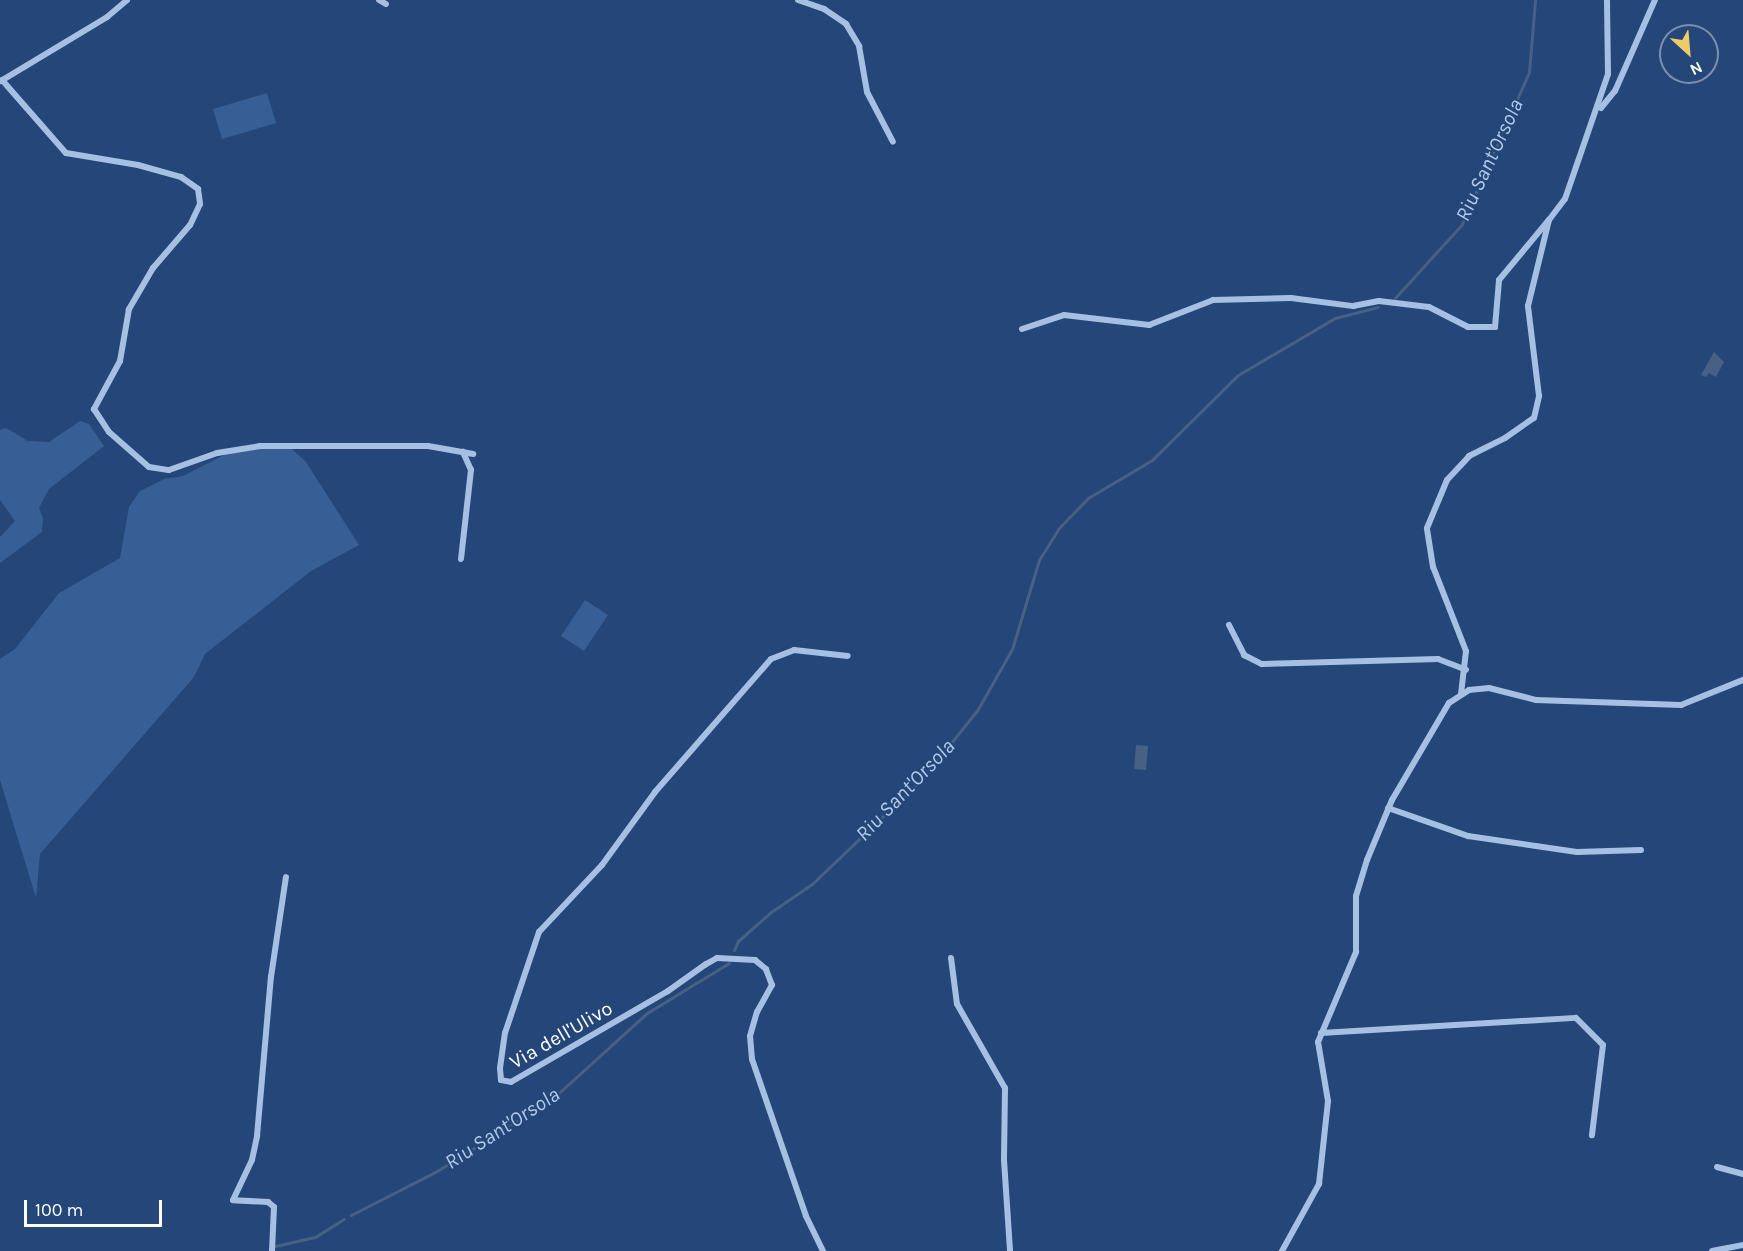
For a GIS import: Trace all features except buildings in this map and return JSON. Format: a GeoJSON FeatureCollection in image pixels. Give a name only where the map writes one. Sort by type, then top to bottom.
{"type":"FeatureCollection","features":[{"type":"Feature","properties":{"kind":"street"},"geometry":{"type":"LineString","coordinates":[[127,0],[107,17],[1,81],[66,153],[138,165],[181,177],[198,189],[200,204],[190,225],[153,268],[129,309],[120,362],[94,410],[109,432],[149,467],[169,470],[217,453],[260,446],[428,446],[472,454]]}},
{"type":"Feature","properties":{"kind":"street"},"geometry":{"type":"LineString","coordinates":[[379,0],[386,4]]}},
{"type":"Feature","properties":{"kind":"street"},"geometry":{"type":"LineString","coordinates":[[798,0],[824,9],[846,24],[859,46],[867,92],[893,142]]}},
{"type":"Feature","properties":{"kind":"street"},"geometry":{"type":"LineString","coordinates":[[1022,329],[1064,315],[1149,326],[1213,300],[1290,298],[1353,306],[1379,301],[1429,307],[1468,327],[1495,327],[1499,280],[1564,199],[1598,110],[1608,74],[1607,0]]}},
{"type":"Feature","properties":{"kind":"street"},"geometry":{"type":"LineString","coordinates":[[1598,110],[1615,91],[1654,0]]}},
{"type":"Feature","properties":{"kind":"street"},"geometry":{"type":"LineString","coordinates":[[1461,694],[1466,670],[1466,651],[1433,567],[1427,528],[1447,480],[1469,456],[1505,438],[1534,418],[1539,396],[1528,306],[1549,220]]}},
{"type":"Feature","properties":{"kind":"street"},"geometry":{"type":"LineString","coordinates":[[461,559],[471,470],[463,452]]}},
{"type":"Feature","properties":{"kind":"street"},"geometry":{"type":"LineString","coordinates":[[1229,625],[1244,655],[1262,664],[1438,659],[1466,670]]}},
{"type":"Feature","properties":{"kind":"street","name":"Via dell'Ulivo"},"geometry":{"type":"LineString","coordinates":[[823,1251],[806,1215],[752,1059],[750,1036],[757,1012],[772,985],[766,969],[755,960],[717,958],[668,991],[511,1082],[501,1080],[500,1068],[505,1033],[539,932],[602,865],[655,792],[771,659],[794,650],[848,656]]}},
{"type":"Feature","properties":{"kind":"street"},"geometry":{"type":"LineString","coordinates":[[1282,1251],[1319,1184],[1328,1101],[1318,1042],[1356,952],[1356,896],[1388,808],[1449,703],[1461,694],[1489,688],[1536,700],[1681,705],[1743,680]]}},
{"type":"Feature","properties":{"kind":"street"},"geometry":{"type":"LineString","coordinates":[[1388,808],[1468,836],[1577,852],[1641,850]]}},
{"type":"Feature","properties":{"kind":"street"},"geometry":{"type":"LineString","coordinates":[[272,1251],[274,1207],[268,1202],[233,1200],[252,1160],[256,1136],[271,977],[286,877]]}},
{"type":"Feature","properties":{"kind":"street"},"geometry":{"type":"LineString","coordinates":[[951,958],[957,1004],[1005,1088],[1004,1160],[1010,1251]]}},
{"type":"Feature","properties":{"kind":"street"},"geometry":{"type":"LineString","coordinates":[[1321,1033],[1553,1016],[1576,1018],[1603,1045],[1592,1136]]}},
{"type":"Feature","properties":{"kind":"street"},"geometry":{"type":"LineString","coordinates":[[1717,1167],[1743,1174]]}},
{"type":"Feature","properties":{"kind":"street"},"geometry":{"type":"LineString","coordinates":[[1712,1251],[1743,1245]]}},
{"type":"Feature","properties":{"kind":"shaded area"},"geometry":{"type":"Polygon","coordinates":[[[267,93],[276,123],[222,139],[213,109],[267,93]]]}},
{"type":"Feature","properties":{"kind":"shaded area"},"geometry":{"type":"Polygon","coordinates":[[[1714,352],[1724,362],[1716,377],[1709,373],[1706,377],[1701,375],[1714,352]]]}},
{"type":"Feature","properties":{"kind":"shaded area"},"geometry":{"type":"Polygon","coordinates":[[[80,421],[89,424],[104,446],[49,489],[39,508],[43,518],[42,532],[0,563],[0,537],[15,521],[0,500],[0,430],[6,428],[28,441],[49,442],[80,421]]]}},
{"type":"Feature","properties":{"kind":"shaded area"},"geometry":{"type":"Polygon","coordinates":[[[289,446],[306,462],[359,545],[311,571],[205,654],[194,677],[40,854],[36,898],[0,780],[0,659],[15,649],[59,593],[120,558],[129,507],[140,491],[164,479],[183,476],[234,450],[289,446]]]}},
{"type":"Feature","properties":{"kind":"shaded area"},"geometry":{"type":"Polygon","coordinates":[[[585,600],[608,615],[584,651],[561,636],[585,600]]]}},
{"type":"Feature","properties":{"kind":"shaded area"},"geometry":{"type":"Polygon","coordinates":[[[1136,745],[1148,746],[1146,770],[1134,769],[1136,745]]]}},
{"type":"Feature","properties":{"kind":"waterway","name":"Riu Sant'Orsola"},"geometry":{"type":"LineString","coordinates":[[1395,298],[1462,224],[1529,72],[1535,0]]}},
{"type":"Feature","properties":{"kind":"waterway","name":"Riu Sant'Orsola"},"geometry":{"type":"LineString","coordinates":[[734,950],[738,941],[771,912],[812,884],[923,778],[978,709],[1012,649],[1039,560],[1058,529],[1088,498],[1152,460],[1238,375],[1335,318],[1378,307]]}},
{"type":"Feature","properties":{"kind":"waterway","name":"Riu Sant'Orsola"},"geometry":{"type":"LineString","coordinates":[[351,1215],[437,1171],[551,1100],[647,1013],[729,963]]}},
{"type":"Feature","properties":{"kind":"waterway","name":"Riu Sant'Orsola"},"geometry":{"type":"LineString","coordinates":[[275,1246],[315,1237],[344,1219]]}}]}
